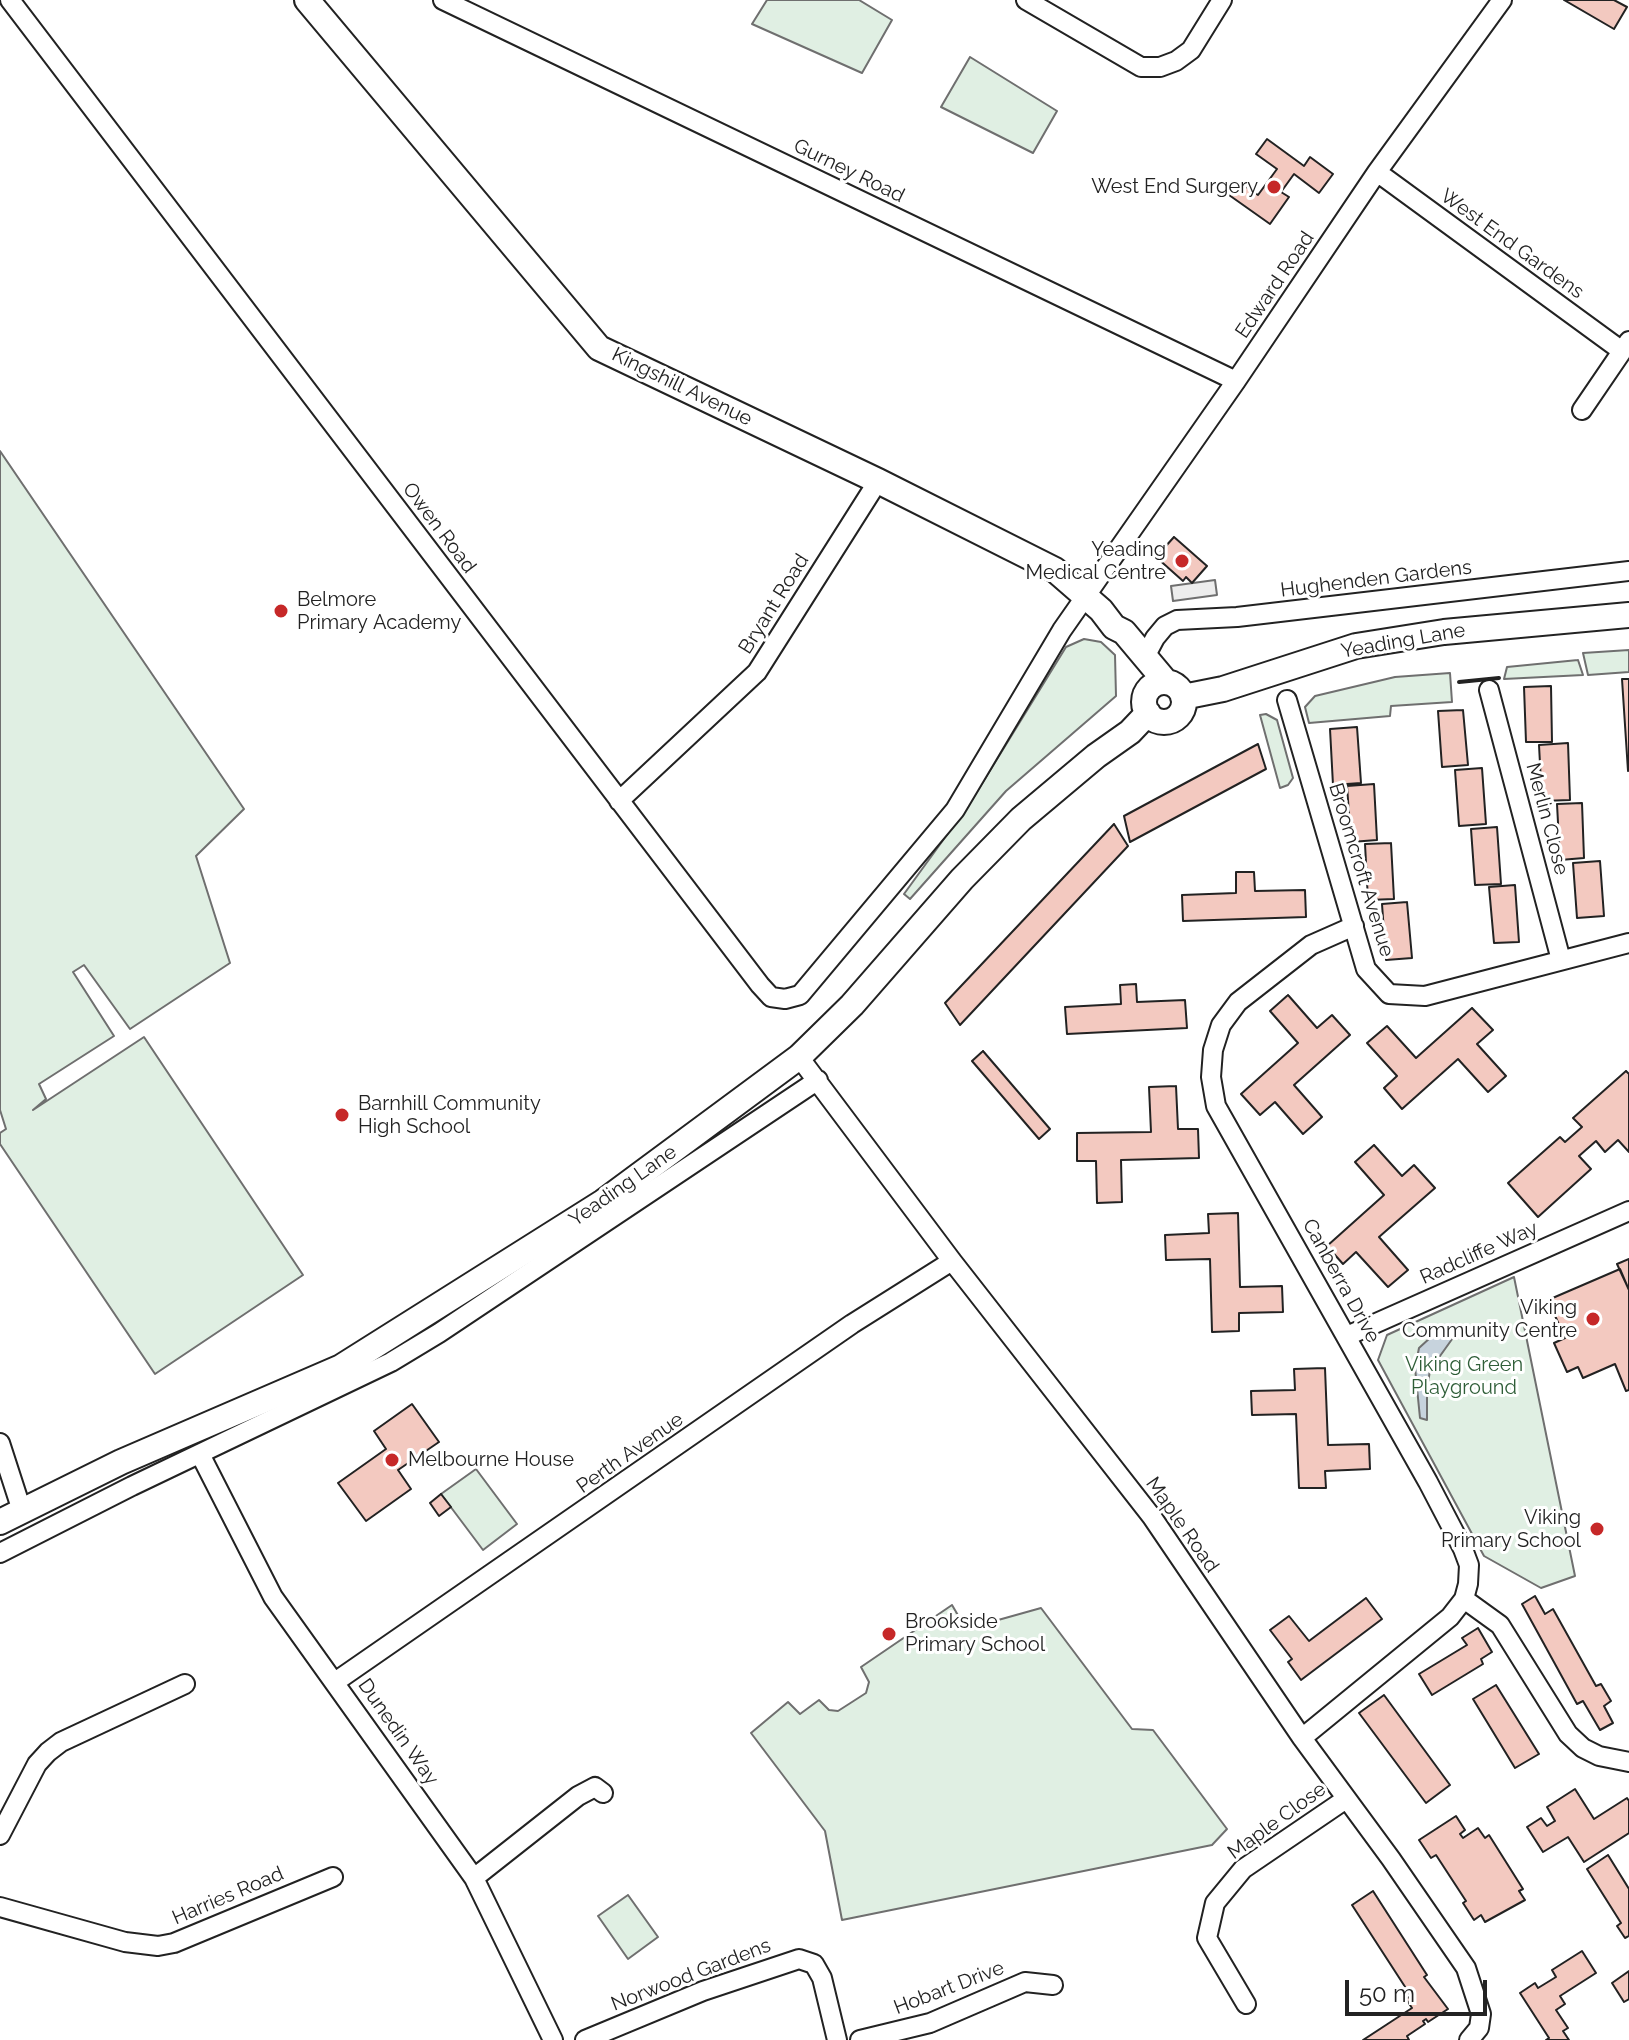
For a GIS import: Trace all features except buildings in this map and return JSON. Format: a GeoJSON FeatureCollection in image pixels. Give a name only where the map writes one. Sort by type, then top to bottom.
{"type":"FeatureCollection","features":[{"type":"Feature","properties":{"kind":"street","name":"Owen Road"},"geometry":{"type":"LineString","coordinates":[[10,0],[771,997],[785,999],[800,995],[955,810],[1062,630],[1086,596]]}},
{"type":"Feature","properties":{"kind":"street","name":"Kingshill Avenue"},"geometry":{"type":"LineString","coordinates":[[307,0],[599,348],[1042,562],[1086,596],[1114,627],[1124,632],[1146,655],[1166,689]]}},
{"type":"Feature","properties":{"kind":"street","name":"Gurney Road"},"geometry":{"type":"LineString","coordinates":[[443,0],[1236,381]]}},
{"type":"Feature","properties":{"kind":"street"},"geometry":{"type":"LineString","coordinates":[[1026,0],[1141,67],[1160,67],[1176,61],[1191,50],[1222,0]]}},
{"type":"Feature","properties":{"kind":"street","name":"Edward Road"},"geometry":{"type":"LineString","coordinates":[[1086,596],[1377,172],[1502,0]]}},
{"type":"Feature","properties":{"kind":"street","name":"West End Gardens"},"geometry":{"type":"LineString","coordinates":[[1377,172],[1625,346],[1582,410]]}},
{"type":"Feature","properties":{"kind":"street","name":"Bryant Road"},"geometry":{"type":"LineString","coordinates":[[619,801],[757,672],[878,481]]}},
{"type":"Feature","properties":{"kind":"street","name":"Hughenden Gardens"},"geometry":{"type":"LineString","coordinates":[[1146,655],[1165,626],[1177,620],[1237,617],[1629,571]]}},
{"type":"Feature","properties":{"kind":"street","name":"Yeading Lane"},"geometry":{"type":"LineString","coordinates":[[1166,689],[1223,689],[1356,646],[1444,632],[1629,615]]}},
{"type":"Feature","properties":{"kind":"street","name":"Kingshill Avenue"},"geometry":{"type":"LineString","coordinates":[[1114,627],[1115,637],[1166,689]]}},
{"type":"Feature","properties":{"kind":"street"},"geometry":{"type":"LineString","coordinates":[[1166,689],[1181,711],[1172,720],[1158,721],[1148,713],[1144,701],[1166,689]]}},
{"type":"Feature","properties":{"kind":"street","name":"Merlin Close"},"geometry":{"type":"LineString","coordinates":[[1489,690],[1561,960]]}},
{"type":"Feature","properties":{"kind":"street","name":"Broomcroft Avenue"},"geometry":{"type":"LineString","coordinates":[[1287,700],[1366,969],[1389,994],[1425,996],[1629,943]]}},
{"type":"Feature","properties":{"kind":"street","name":"Yeading Lane"},"geometry":{"type":"LineString","coordinates":[[9,1517],[121,1462],[341,1367],[603,1202],[799,1057],[852,1005],[962,879],[1021,819],[1096,756],[1130,732],[1148,713]]}},
{"type":"Feature","properties":{"kind":"street","name":"Canberra Drive"},"geometry":{"type":"LineString","coordinates":[[1354,926],[1311,945],[1238,1002],[1221,1025],[1213,1050],[1211,1077],[1216,1106],[1347,1336],[1463,1549],[1469,1565],[1464,1599]]}},
{"type":"Feature","properties":{"kind":"street","name":"Maple Road"},"geometry":{"type":"LineString","coordinates":[[799,1057],[952,1261],[1152,1517],[1302,1738],[1466,1968],[1481,2014],[1479,2028],[1469,2040]]}},
{"type":"Feature","properties":{"kind":"street"},"geometry":{"type":"LineString","coordinates":[[0,1553],[391,1362],[818,1080]]}},
{"type":"Feature","properties":{"kind":"street","name":"Radcliffe Way"},"geometry":{"type":"LineString","coordinates":[[1347,1336],[1629,1211]]}},
{"type":"Feature","properties":{"kind":"street","name":"Perth Avenue"},"geometry":{"type":"LineString","coordinates":[[335,1682],[852,1324],[952,1261]]}},
{"type":"Feature","properties":{"kind":"street"},"geometry":{"type":"LineString","coordinates":[[0,1443],[9,1517],[18,1543]]}},
{"type":"Feature","properties":{"kind":"street","name":"Dunedin Way"},"geometry":{"type":"LineString","coordinates":[[200,1454],[273,1597],[474,1878],[553,2040]]}},
{"type":"Feature","properties":{"kind":"street"},"geometry":{"type":"LineString","coordinates":[[1302,1738],[1450,1617],[1464,1599],[1500,1625],[1568,1734],[1583,1748],[1599,1756],[1629,1762]]}},
{"type":"Feature","properties":{"kind":"street"},"geometry":{"type":"LineString","coordinates":[[0,1835],[37,1764],[48,1752],[61,1742],[185,1684]]}},
{"type":"Feature","properties":{"kind":"street"},"geometry":{"type":"LineString","coordinates":[[474,1878],[578,1796],[595,1787],[603,1793]]}},
{"type":"Feature","properties":{"kind":"street","name":"Maple Close"},"geometry":{"type":"LineString","coordinates":[[1246,2004],[1207,1938],[1215,1903],[1243,1869],[1346,1799]]}},
{"type":"Feature","properties":{"kind":"street","name":"Harries Road"},"geometry":{"type":"LineString","coordinates":[[0,1907],[125,1942],[158,1946],[174,1943],[333,1877]]}},
{"type":"Feature","properties":{"kind":"street","name":"Norwood Gardens"},"geometry":{"type":"LineString","coordinates":[[585,2040],[703,1991],[799,1959],[814,1964],[827,1990],[837,2040]]}},
{"type":"Feature","properties":{"kind":"street","name":"Hobart Drive"},"geometry":{"type":"LineString","coordinates":[[860,2040],[930,2023],[1025,1982],[1053,1985]]}},
{"type":"Feature","properties":{"kind":"green space"},"geometry":{"type":"Polygon","coordinates":[[[767,0],[859,0],[892,20],[862,73],[752,24],[767,0]]]}},
{"type":"Feature","properties":{"kind":"green space"},"geometry":{"type":"Polygon","coordinates":[[[970,57],[1057,111],[1033,153],[941,107],[970,57]]]}},
{"type":"Feature","properties":{"kind":"green space"},"geometry":{"type":"Polygon","coordinates":[[[0,451],[244,809],[196,856],[230,963],[130,1029],[84,965],[73,972],[114,1036],[39,1084],[46,1099],[33,1110],[144,1037],[303,1275],[155,1374],[0,1144],[0,1133],[6,1129],[0,1110],[0,451]]]}},
{"type":"Feature","properties":{"kind":"green space"},"geometry":{"type":"Polygon","coordinates":[[[1084,639],[1101,642],[1115,655],[1116,696],[1006,791],[910,899],[904,894],[970,803],[1066,647],[1084,639]]]}},
{"type":"Feature","properties":{"kind":"green space"},"geometry":{"type":"Polygon","coordinates":[[[1629,650],[1629,672],[1588,675],[1583,653],[1629,650]]]}},
{"type":"Feature","properties":{"kind":"green space"},"geometry":{"type":"Polygon","coordinates":[[[1578,660],[1583,675],[1504,679],[1507,667],[1578,660]]]}},
{"type":"Feature","properties":{"kind":"green space"},"geometry":{"type":"Polygon","coordinates":[[[1450,673],[1452,702],[1391,706],[1390,716],[1309,723],[1305,707],[1315,696],[1395,677],[1450,673]]]}},
{"type":"Feature","properties":{"kind":"green space"},"geometry":{"type":"Polygon","coordinates":[[[1266,714],[1277,720],[1293,778],[1288,785],[1280,788],[1260,715],[1266,714]]]}},
{"type":"Feature","properties":{"kind":"green space","name":"Viking Green Playground"},"geometry":{"type":"Polygon","coordinates":[[[1514,1277],[1575,1576],[1541,1588],[1484,1556],[1378,1360],[1387,1335],[1514,1277]]]}},
{"type":"Feature","properties":{"kind":"green space"},"geometry":{"type":"Polygon","coordinates":[[[476,1469],[517,1524],[483,1550],[441,1494],[476,1469]]]}},
{"type":"Feature","properties":{"kind":"green space"},"geometry":{"type":"Polygon","coordinates":[[[952,1605],[966,1629],[1041,1608],[1132,1729],[1153,1730],[1227,1829],[1212,1845],[842,1920],[825,1831],[751,1733],[788,1702],[800,1714],[819,1700],[829,1710],[838,1711],[866,1693],[869,1682],[861,1667],[952,1605]]]}},
{"type":"Feature","properties":{"kind":"green space"},"geometry":{"type":"Polygon","coordinates":[[[628,1895],[658,1937],[628,1959],[598,1916],[628,1895]]]}},
{"type":"Feature","properties":{"kind":"shaded area"},"geometry":{"type":"Polygon","coordinates":[[[1215,580],[1217,595],[1173,601],[1171,586],[1215,580]]]}},
{"type":"Feature","properties":{"kind":"shaded area"},"geometry":{"type":"Polygon","coordinates":[[[1453,1324],[1455,1335],[1430,1370],[1427,1420],[1420,1418],[1415,1368],[1419,1348],[1443,1326],[1453,1324]]]}},
{"type":"Feature","properties":{"kind":"wall"},"geometry":{"type":"LineString","coordinates":[[1459,682],[1499,678]]}},
{"type":"Feature","properties":{"kind":"place","name":"West End Surgery"},"geometry":{"type":"Point","coordinates":[1274,187]}},
{"type":"Feature","properties":{"kind":"place","name":"Yeading Medical Centre"},"geometry":{"type":"Point","coordinates":[1182,561]}},
{"type":"Feature","properties":{"kind":"place","name":"Belmore Primary Academy"},"geometry":{"type":"Point","coordinates":[281,611]}},
{"type":"Feature","properties":{"kind":"place","name":"Barnhill Community High School"},"geometry":{"type":"Point","coordinates":[342,1115]}},
{"type":"Feature","properties":{"kind":"place","name":"Viking Community Centre"},"geometry":{"type":"Point","coordinates":[1593,1319]}},
{"type":"Feature","properties":{"kind":"place","name":"Melbourne House"},"geometry":{"type":"Point","coordinates":[392,1460]}},
{"type":"Feature","properties":{"kind":"place","name":"Viking Primary School"},"geometry":{"type":"Point","coordinates":[1597,1529]}},
{"type":"Feature","properties":{"kind":"place","name":"Brookside Primary School"},"geometry":{"type":"Point","coordinates":[889,1634]}}]}
